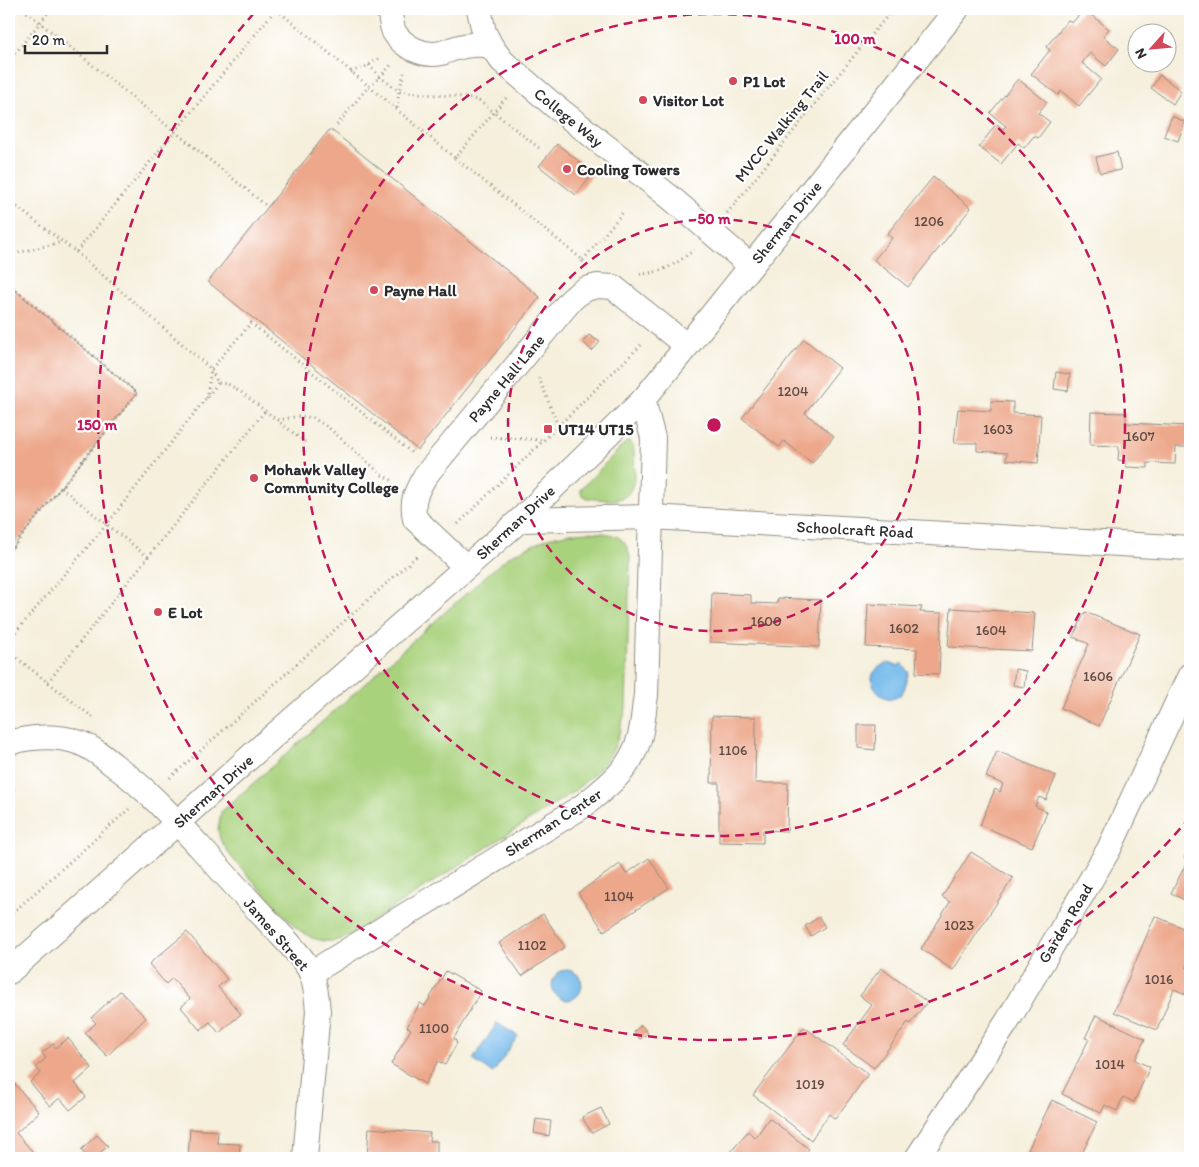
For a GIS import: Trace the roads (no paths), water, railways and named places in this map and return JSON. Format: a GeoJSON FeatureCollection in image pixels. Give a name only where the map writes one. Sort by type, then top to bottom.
{"type":"FeatureCollection","features":[{"type":"Feature","properties":{"kind":"street"},"geometry":{"type":"LineString","coordinates":[[390,9],[391,21],[395,32],[402,42],[412,49],[427,54],[441,53],[468,45],[491,46]]}},
{"type":"Feature","properties":{"kind":"street","name":"College Way"},"geometry":{"type":"LineString","coordinates":[[479,9],[484,32],[502,61],[520,78],[671,198],[751,266]]}},
{"type":"Feature","properties":{"kind":"street","name":"Sherman Drive"},"geometry":{"type":"LineString","coordinates":[[9,972],[261,747],[520,520],[642,400],[957,9]]}},
{"type":"Feature","properties":{"kind":"street","name":"Payne Hall Lane"},"geometry":{"type":"LineString","coordinates":[[466,567],[415,518],[413,508],[414,496],[425,476],[571,300],[586,289],[597,286],[613,287],[687,346]]}},
{"type":"Feature","properties":{"kind":"street","name":"Sherman Center"},"geometry":{"type":"LineString","coordinates":[[311,973],[583,806],[614,781],[628,764],[635,751],[646,695],[653,438],[642,400]]}},
{"type":"Feature","properties":{"kind":"street","name":"Schoolcraft Road"},"geometry":{"type":"LineString","coordinates":[[520,520],[651,517],[1190,548]]}},
{"type":"Feature","properties":{"kind":"street","name":"Garden Road"},"geometry":{"type":"LineString","coordinates":[[917,1158],[1007,1022],[1109,849],[1190,675]]}},
{"type":"Feature","properties":{"kind":"street","name":"James Street"},"geometry":{"type":"LineString","coordinates":[[9,743],[37,737],[64,739],[81,743],[95,750],[123,771],[150,794],[290,944],[311,973],[316,990],[318,1011],[305,1158]]}},
{"type":"Feature","properties":{"kind":"water"},"geometry":{"type":"Polygon","coordinates":[[[888,663],[898,666],[902,663],[909,673],[902,693],[893,698],[886,698],[880,694],[872,682],[873,675],[878,668],[888,663]]]}},
{"type":"Feature","properties":{"kind":"water"},"geometry":{"type":"Polygon","coordinates":[[[567,970],[578,974],[582,985],[578,996],[567,1000],[556,996],[552,985],[556,974],[567,970]]]}},
{"type":"Feature","properties":{"kind":"water"},"geometry":{"type":"Polygon","coordinates":[[[497,1023],[518,1036],[493,1073],[473,1060],[497,1023]]]}},
{"type":"Feature","properties":{"kind":"place","name":"P1 Lot"},"geometry":{"type":"Point","coordinates":[733,81]}},
{"type":"Feature","properties":{"kind":"place","name":"Visitor Lot"},"geometry":{"type":"Point","coordinates":[643,100]}},
{"type":"Feature","properties":{"kind":"place","name":"Cooling Towers"},"geometry":{"type":"Point","coordinates":[567,169]}},
{"type":"Feature","properties":{"kind":"place","name":"Payne Hall"},"geometry":{"type":"Point","coordinates":[374,290]}},
{"type":"Feature","properties":{"kind":"place","name":"UT14 UT15"},"geometry":{"type":"Point","coordinates":[548,429]}},
{"type":"Feature","properties":{"kind":"place","name":"Mohawk Valley Community College"},"geometry":{"type":"Point","coordinates":[254,478]}},
{"type":"Feature","properties":{"kind":"place","name":"E Lot"},"geometry":{"type":"Point","coordinates":[158,612]}}]}
